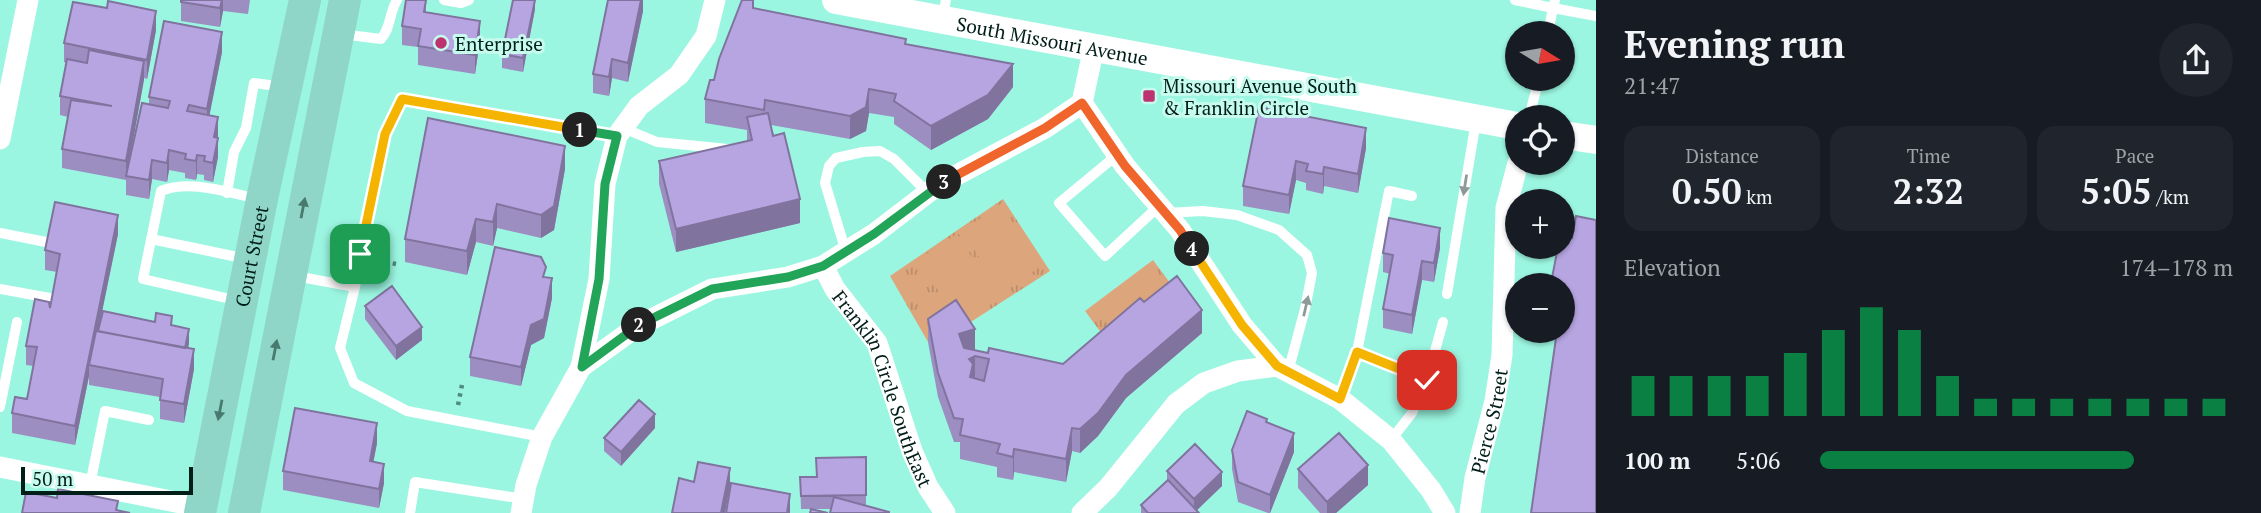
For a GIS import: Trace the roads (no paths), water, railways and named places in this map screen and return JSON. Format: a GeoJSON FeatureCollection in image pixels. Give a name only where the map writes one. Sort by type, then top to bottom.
{"type":"FeatureCollection","features":[{"type":"Feature","properties":{"kind":"main road"},"geometry":{"type":"LineString","coordinates":[[291,0],[297,40]]}},
{"type":"Feature","properties":{"kind":"main road","name":"Court Street"},"geometry":{"type":"LineString","coordinates":[[201,511],[262,199],[258,139],[286,87],[305,0]]}},
{"type":"Feature","properties":{"kind":"main road"},"geometry":{"type":"LineString","coordinates":[[246,513],[345,0]]}},
{"type":"Feature","properties":{"kind":"main road","name":"South Missouri Avenue"},"geometry":{"type":"LineString","coordinates":[[849,1],[944,10],[1094,47],[1505,124]]}},
{"type":"Feature","properties":{"kind":"main road"},"geometry":{"type":"LineString","coordinates":[[1575,137],[1596,141]]}},
{"type":"Feature","properties":{"kind":"main road"},"geometry":{"type":"LineString","coordinates":[[246,280],[253,325],[233,455],[236,482],[246,513]]}},
{"type":"Feature","properties":{"kind":"street"},"geometry":{"type":"LineString","coordinates":[[1,130],[27,0]]}},
{"type":"Feature","properties":{"kind":"street"},"geometry":{"type":"LineString","coordinates":[[522,506],[542,437],[582,367],[599,279],[605,184],[620,132],[639,106],[679,75],[706,36],[715,0]]}},
{"type":"Feature","properties":{"kind":"street"},"geometry":{"type":"LineString","coordinates":[[582,367],[638,326],[712,289],[788,277],[823,266],[874,234],[938,185],[1045,128],[1082,103],[1094,47]]}},
{"type":"Feature","properties":{"kind":"street"},"geometry":{"type":"LineString","coordinates":[[1082,103],[1117,155],[1180,230],[1242,325],[1282,369],[1340,399],[1391,440],[1445,513]]}},
{"type":"Feature","properties":{"kind":"street","name":"Pierce Street"},"geometry":{"type":"LineString","coordinates":[[1470,513],[1475,478],[1495,401],[1502,355],[1506,208],[1515,175]]}},
{"type":"Feature","properties":{"kind":"street","name":"Franklin Circle SouthEast"},"geometry":{"type":"LineString","coordinates":[[823,266],[835,289],[877,343],[912,451],[928,487],[945,513]]}},
{"type":"Feature","properties":{"kind":"street"},"geometry":{"type":"LineString","coordinates":[[1082,513],[1108,488],[1176,404],[1204,383],[1238,371],[1282,369]]}},
{"type":"Feature","properties":{"kind":"street"},"geometry":{"type":"LineString","coordinates":[[0,467],[201,511]]}},
{"type":"Feature","properties":{"kind":"lane"},"geometry":{"type":"LineString","coordinates":[[338,33],[381,39],[388,32],[397,0]]}},
{"type":"Feature","properties":{"kind":"lane"},"geometry":{"type":"LineString","coordinates":[[444,0],[461,3],[469,0]]}},
{"type":"Feature","properties":{"kind":"lane"},"geometry":{"type":"LineString","coordinates":[[1515,0],[1554,4],[1596,16]]}},
{"type":"Feature","properties":{"kind":"lane"},"geometry":{"type":"LineString","coordinates":[[542,437],[407,411],[354,383],[340,348],[355,287],[385,134],[402,99],[620,132],[657,142],[738,150]]}},
{"type":"Feature","properties":{"kind":"lane"},"geometry":{"type":"LineString","coordinates":[[1447,294],[1476,118]]}},
{"type":"Feature","properties":{"kind":"lane"},"geometry":{"type":"LineString","coordinates":[[227,192],[234,152],[258,139]]}},
{"type":"Feature","properties":{"kind":"lane"},"geometry":{"type":"LineString","coordinates":[[846,252],[825,183],[829,166],[836,158],[880,151],[894,159],[928,193]]}},
{"type":"Feature","properties":{"kind":"lane"},"geometry":{"type":"LineString","coordinates":[[1117,155],[1059,203],[1105,257],[1162,209],[1237,215],[1279,230],[1307,255],[1312,273],[1305,309],[1282,369]]}},
{"type":"Feature","properties":{"kind":"lane"},"geometry":{"type":"LineString","coordinates":[[246,280],[143,279],[161,191],[182,185],[262,199]]}},
{"type":"Feature","properties":{"kind":"lane"},"geometry":{"type":"LineString","coordinates":[[1340,399],[1357,352],[1389,191],[1412,196]]}},
{"type":"Feature","properties":{"kind":"lane"},"geometry":{"type":"LineString","coordinates":[[0,233],[46,242]]}},
{"type":"Feature","properties":{"kind":"lane"},"geometry":{"type":"LineString","coordinates":[[150,239],[246,280]]}},
{"type":"Feature","properties":{"kind":"lane"},"geometry":{"type":"LineString","coordinates":[[290,275],[355,287]]}},
{"type":"Feature","properties":{"kind":"lane"},"geometry":{"type":"LineString","coordinates":[[0,289],[50,298]]}},
{"type":"Feature","properties":{"kind":"lane"},"geometry":{"type":"LineString","coordinates":[[0,407],[17,322]]}},
{"type":"Feature","properties":{"kind":"lane"},"geometry":{"type":"LineString","coordinates":[[1391,440],[1412,413],[1427,380],[1443,322]]}},
{"type":"Feature","properties":{"kind":"lane"},"geometry":{"type":"LineString","coordinates":[[1357,352],[1427,380]]}},
{"type":"Feature","properties":{"kind":"lane"},"geometry":{"type":"LineString","coordinates":[[90,485],[105,411],[149,420]]}},
{"type":"Feature","properties":{"kind":"lane"},"geometry":{"type":"LineString","coordinates":[[410,513],[415,482],[522,506]]}},
{"type":"Feature","properties":{"kind":"place","name":"Enterprise"},"geometry":{"type":"Point","coordinates":[441,43]}},
{"type":"Feature","properties":{"kind":"place","name":"Missouri Avenue South & Franklin Circle"},"geometry":{"type":"Point","coordinates":[1149,96]}}]}
